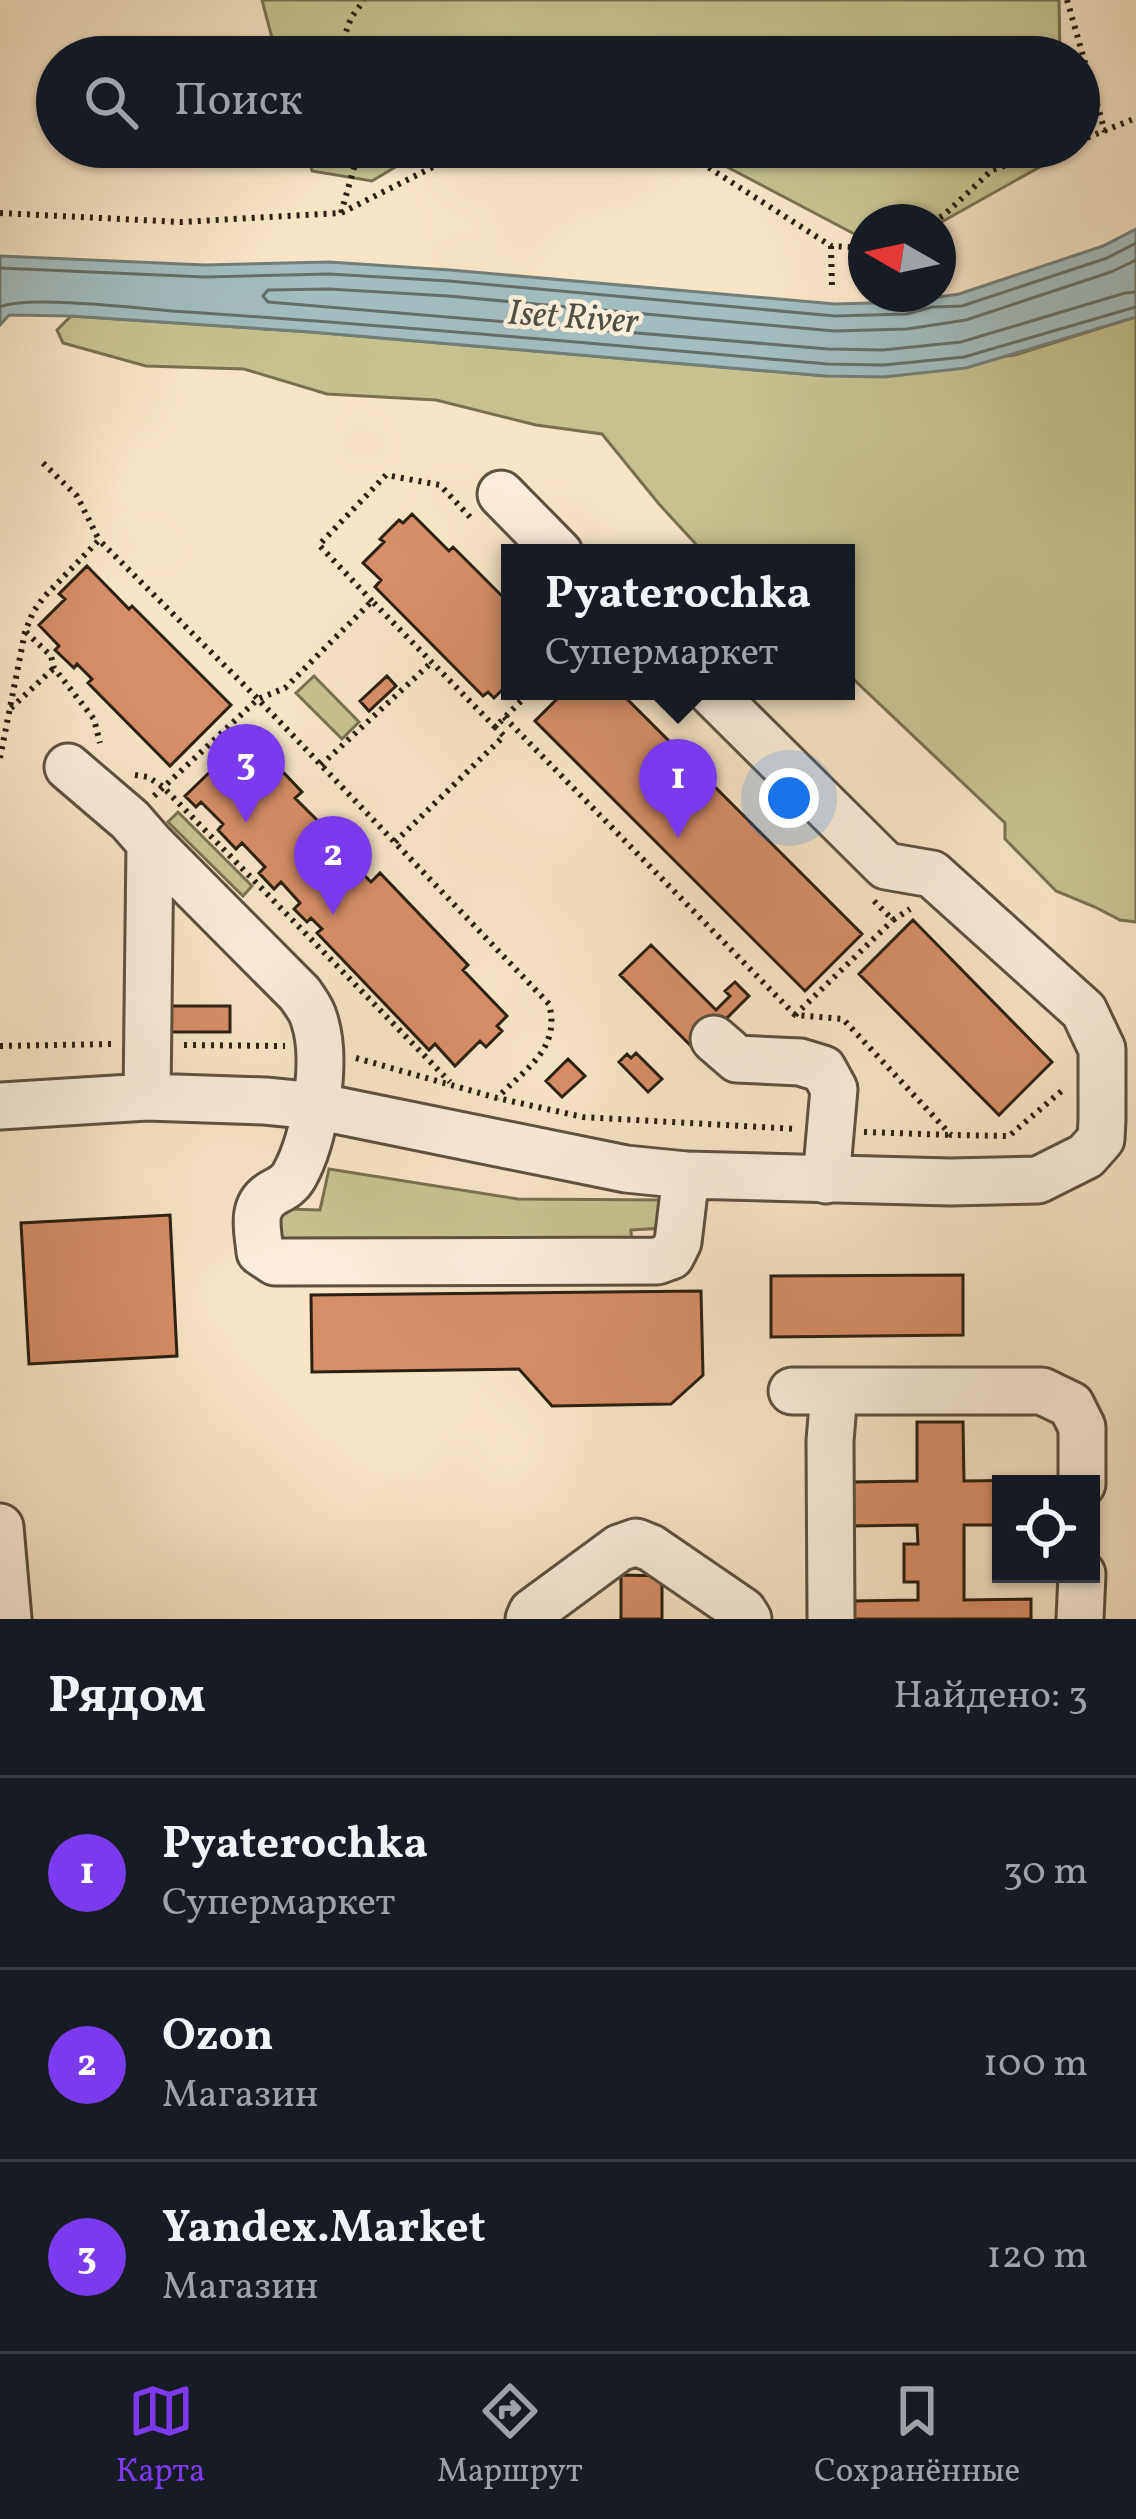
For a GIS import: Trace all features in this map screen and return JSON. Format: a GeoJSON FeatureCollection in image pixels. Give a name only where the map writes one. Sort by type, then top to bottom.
{"type":"FeatureCollection","features":[{"type":"Feature","properties":{"kind":"street"},"geometry":{"type":"LineString","coordinates":[[491,512],[544,544]]}},
{"type":"Feature","properties":{"kind":"street"},"geometry":{"type":"LineString","coordinates":[[0,1106],[147,1097],[316,1106],[626,1169],[686,1175],[1038,1180],[1086,1156],[1102,1139],[1102,1048],[1084,1011],[932,874],[886,866],[719,700]]}},
{"type":"Feature","properties":{"kind":"street"},"geometry":{"type":"LineString","coordinates":[[84,756],[140,832],[300,994],[314,1016],[320,1047],[316,1106],[290,1183],[263,1198],[256,1213],[260,1252],[275,1262],[657,1261],[671,1256],[678,1242],[686,1175]]}},
{"type":"Feature","properties":{"kind":"street"},"geometry":{"type":"LineString","coordinates":[[140,832],[147,1097]]}},
{"type":"Feature","properties":{"kind":"street"},"geometry":{"type":"LineString","coordinates":[[714,1039],[736,1059],[800,1062],[823,1069],[834,1088],[826,1180]]}},
{"type":"Feature","properties":{"kind":"street"},"geometry":{"type":"LineString","coordinates":[[831,1619],[830,1441],[813,1392],[1042,1391],[1071,1405],[1082,1427],[1082,1475]]}},
{"type":"Feature","properties":{"kind":"street"},"geometry":{"type":"LineString","coordinates":[[0,1527],[8,1619]]}},
{"type":"Feature","properties":{"kind":"street"},"geometry":{"type":"LineString","coordinates":[[529,1619],[532,1612],[619,1548],[636,1542],[743,1611],[748,1619]]}},
{"type":"Feature","properties":{"kind":"street"},"geometry":{"type":"LineString","coordinates":[[1080,1619],[1082,1583]]}},
{"type":"Feature","properties":{"kind":"path"},"geometry":{"type":"LineString","coordinates":[[343,36],[364,0]]}},
{"type":"Feature","properties":{"kind":"path"},"geometry":{"type":"LineString","coordinates":[[1067,0],[1077,36]]}},
{"type":"Feature","properties":{"kind":"path"},"geometry":{"type":"LineString","coordinates":[[1100,115],[1105,132]]}},
{"type":"Feature","properties":{"kind":"path"},"geometry":{"type":"LineString","coordinates":[[1100,134],[1136,118]]}},
{"type":"Feature","properties":{"kind":"path"},"geometry":{"type":"LineString","coordinates":[[341,213],[354,168]]}},
{"type":"Feature","properties":{"kind":"path"},"geometry":{"type":"LineString","coordinates":[[0,213],[181,222],[341,213],[431,168]]}},
{"type":"Feature","properties":{"kind":"path"},"geometry":{"type":"LineString","coordinates":[[709,168],[831,246],[848,247]]}},
{"type":"Feature","properties":{"kind":"path"},"geometry":{"type":"LineString","coordinates":[[956,204],[998,168]]}},
{"type":"Feature","properties":{"kind":"path"},"geometry":{"type":"LineString","coordinates":[[831,246],[832,288]]}},
{"type":"Feature","properties":{"kind":"path"},"geometry":{"type":"LineString","coordinates":[[43,463],[77,496],[100,540],[550,1004],[552,1037],[497,1098]]}},
{"type":"Feature","properties":{"kind":"path"},"geometry":{"type":"LineString","coordinates":[[394,842],[504,736],[319,545],[386,475],[440,485],[491,512]]}},
{"type":"Feature","properties":{"kind":"path"},"geometry":{"type":"LineString","coordinates":[[0,758],[33,611],[100,540]]}},
{"type":"Feature","properties":{"kind":"path"},"geometry":{"type":"LineString","coordinates":[[140,832],[164,787],[258,700],[285,688],[373,601]]}},
{"type":"Feature","properties":{"kind":"path"},"geometry":{"type":"LineString","coordinates":[[25,632],[52,656],[54,668],[94,719],[84,756]]}},
{"type":"Feature","properties":{"kind":"path"},"geometry":{"type":"LineString","coordinates":[[321,765],[432,662]]}},
{"type":"Feature","properties":{"kind":"path"},"geometry":{"type":"LineString","coordinates":[[9,710],[54,668]]}},
{"type":"Feature","properties":{"kind":"path"},"geometry":{"type":"LineString","coordinates":[[495,727],[522,700]]}},
{"type":"Feature","properties":{"kind":"path"},"geometry":{"type":"LineString","coordinates":[[504,718],[795,1015],[842,1018],[951,1135]]}},
{"type":"Feature","properties":{"kind":"path"},"geometry":{"type":"LineString","coordinates":[[129,774],[148,777],[164,787],[452,1085]]}},
{"type":"Feature","properties":{"kind":"path"},"geometry":{"type":"LineString","coordinates":[[795,1015],[893,920]]}},
{"type":"Feature","properties":{"kind":"path"},"geometry":{"type":"LineString","coordinates":[[0,1046],[320,1047],[497,1098],[583,1117],[830,1131],[1009,1136],[1072,1082]]}},
{"type":"Feature","properties":{"kind":"shaded area"},"geometry":{"type":"Polygon","coordinates":[[[262,0],[1059,0],[1060,36],[271,36],[262,0]]]}},
{"type":"Feature","properties":{"kind":"shaded area"},"geometry":{"type":"Polygon","coordinates":[[[311,168],[394,168],[372,181],[311,168]]]}},
{"type":"Feature","properties":{"kind":"shaded area"},"geometry":{"type":"Polygon","coordinates":[[[729,168],[1038,168],[956,214],[956,204],[848,204],[848,231],[729,168]]]}},
{"type":"Feature","properties":{"kind":"shaded area"},"geometry":{"type":"Polygon","coordinates":[[[71,316],[826,376],[1015,355],[1136,317],[1136,922],[1120,920],[1056,891],[1005,839],[1005,823],[855,681],[855,544],[696,544],[602,434],[536,425],[436,400],[327,394],[244,369],[146,366],[63,343],[57,330],[71,316]]]}},
{"type":"Feature","properties":{"kind":"shaded area"},"geometry":{"type":"Polygon","coordinates":[[[314,676],[359,722],[342,739],[296,693],[314,676]]]}},
{"type":"Feature","properties":{"kind":"shaded area"},"geometry":{"type":"Polygon","coordinates":[[[178,812],[252,886],[243,896],[168,822],[178,812]]]}},
{"type":"Feature","properties":{"kind":"shaded area"},"geometry":{"type":"Polygon","coordinates":[[[329,1169],[518,1199],[663,1200],[665,1228],[631,1230],[632,1250],[282,1246],[273,1219],[287,1209],[320,1210],[329,1169]]]}},
{"type":"Feature","properties":{"kind":"water","name":"Iset River"},"geometry":{"type":"Polygon","coordinates":[[[1136,229],[1136,317],[966,368],[884,377],[71,316],[9,315],[0,325],[0,256],[205,265],[329,262],[848,304],[848,312],[956,312],[956,294],[1103,246],[1136,229]]]}},
{"type":"Feature","properties":{"kind":"building"},"geometry":{"type":"Polygon","coordinates":[[[412,514],[501,595],[501,691],[494,698],[488,692],[483,696],[375,587],[381,580],[363,563],[399,520],[403,523],[412,514]]]}},
{"type":"Feature","properties":{"kind":"building"},"geometry":{"type":"Polygon","coordinates":[[[87,566],[231,705],[170,766],[88,683],[92,679],[55,650],[59,646],[39,625],[65,599],[59,594],[87,566]]]}},
{"type":"Feature","properties":{"kind":"building"},"geometry":{"type":"Polygon","coordinates":[[[387,676],[396,686],[369,711],[360,701],[387,676]]]}},
{"type":"Feature","properties":{"kind":"building"},"geometry":{"type":"Polygon","coordinates":[[[556,700],[628,700],[862,934],[805,991],[535,721],[556,700]]]}},
{"type":"Feature","properties":{"kind":"building"},"geometry":{"type":"Polygon","coordinates":[[[241,742],[248,749],[254,742],[264,752],[257,758],[277,779],[283,772],[302,792],[295,798],[323,826],[329,820],[349,841],[345,844],[355,854],[349,860],[371,882],[380,873],[468,965],[463,970],[507,1016],[497,1026],[502,1031],[486,1047],[480,1041],[455,1066],[435,1044],[429,1050],[317,933],[322,929],[294,909],[300,903],[281,882],[274,889],[259,873],[265,867],[242,843],[236,849],[218,830],[223,824],[201,802],[196,807],[185,796],[241,742]]]}},
{"type":"Feature","properties":{"kind":"building"},"geometry":{"type":"Polygon","coordinates":[[[913,920],[1052,1062],[999,1115],[859,974],[913,920]]]}},
{"type":"Feature","properties":{"kind":"building"},"geometry":{"type":"Polygon","coordinates":[[[651,945],[716,1010],[730,996],[725,991],[735,982],[749,996],[699,1054],[620,975],[651,945]]]}},
{"type":"Feature","properties":{"kind":"building"},"geometry":{"type":"Polygon","coordinates":[[[165,1006],[230,1006],[230,1032],[165,1032],[165,1006]]]}},
{"type":"Feature","properties":{"kind":"building"},"geometry":{"type":"Polygon","coordinates":[[[636,1053],[662,1079],[648,1092],[619,1062],[636,1053]]]}},
{"type":"Feature","properties":{"kind":"building"},"geometry":{"type":"Polygon","coordinates":[[[568,1059],[585,1076],[562,1097],[546,1081],[568,1059]]]}},
{"type":"Feature","properties":{"kind":"building"},"geometry":{"type":"Polygon","coordinates":[[[170,1215],[177,1356],[29,1364],[21,1223],[170,1215]]]}},
{"type":"Feature","properties":{"kind":"building"},"geometry":{"type":"Polygon","coordinates":[[[963,1275],[963,1335],[771,1337],[771,1276],[963,1275]]]}},
{"type":"Feature","properties":{"kind":"building"},"geometry":{"type":"Polygon","coordinates":[[[701,1291],[703,1375],[671,1404],[552,1406],[519,1369],[312,1372],[311,1295],[701,1291]]]}},
{"type":"Feature","properties":{"kind":"building"},"geometry":{"type":"Polygon","coordinates":[[[917,1422],[963,1422],[964,1481],[992,1481],[992,1525],[964,1525],[964,1600],[1031,1599],[1031,1619],[852,1619],[852,1601],[918,1600],[918,1582],[904,1582],[904,1544],[918,1544],[917,1525],[852,1526],[851,1482],[917,1481],[917,1422]]]}},
{"type":"Feature","properties":{"kind":"building"},"geometry":{"type":"Polygon","coordinates":[[[621,1575],[662,1576],[662,1619],[621,1619],[621,1575]]]}},
{"type":"Feature","properties":{"kind":"place","name":"Yandex.Market"},"geometry":{"type":"Point","coordinates":[246,823]}},
{"type":"Feature","properties":{"kind":"place","name":"Pyaterochka"},"geometry":{"type":"Point","coordinates":[678,838]}},
{"type":"Feature","properties":{"kind":"place","name":"Ozon"},"geometry":{"type":"Point","coordinates":[333,915]}}]}
